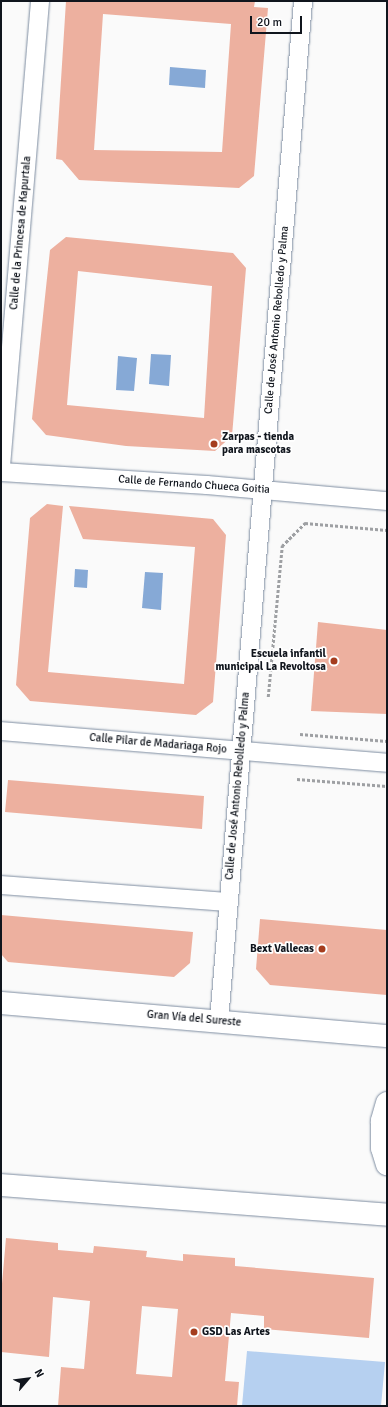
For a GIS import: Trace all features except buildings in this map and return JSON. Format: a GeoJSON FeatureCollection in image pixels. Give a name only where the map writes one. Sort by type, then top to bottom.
{"type":"FeatureCollection","features":[{"type":"Feature","properties":{"kind":"main road","name":"Gran Vía del Sureste"},"geometry":{"type":"LineString","coordinates":[[1,1003],[387,1036]]}},
{"type":"Feature","properties":{"kind":"main road"},"geometry":{"type":"LineString","coordinates":[[387,1103],[382,1121],[382,1148],[387,1164]]}},
{"type":"Feature","properties":{"kind":"main road"},"geometry":{"type":"LineString","coordinates":[[1,1185],[387,1215]]}},
{"type":"Feature","properties":{"kind":"street","name":"Calle de la Princesa de Kapurtala"},"geometry":{"type":"LineString","coordinates":[[1,466],[40,1]]}},
{"type":"Feature","properties":{"kind":"street","name":"Calle de José Antonio Rebolledo y Palma"},"geometry":{"type":"LineString","coordinates":[[219,1021],[303,1]]}},
{"type":"Feature","properties":{"kind":"street","name":"Calle de Fernando Chueca Goitia"},"geometry":{"type":"LineString","coordinates":[[1,472],[263,490],[387,501]]}},
{"type":"Feature","properties":{"kind":"street","name":"Calle Pilar de Madariaga Rojo"},"geometry":{"type":"LineString","coordinates":[[1,731],[387,763]]}},
{"type":"Feature","properties":{"kind":"street"},"geometry":{"type":"LineString","coordinates":[[1,885],[228,902]]}},
{"type":"Feature","properties":{"kind":"path"},"geometry":{"type":"LineString","coordinates":[[268,697],[282,546],[305,523],[387,530]]}},
{"type":"Feature","properties":{"kind":"path"},"geometry":{"type":"LineString","coordinates":[[300,734],[387,741]]}},
{"type":"Feature","properties":{"kind":"path"},"geometry":{"type":"LineString","coordinates":[[297,779],[387,786]]}},
{"type":"Feature","properties":{"kind":"shaded area"},"geometry":{"type":"Polygon","coordinates":[[[170,67],[206,70],[205,88],[169,85],[170,67]]]}},
{"type":"Feature","properties":{"kind":"shaded area"},"geometry":{"type":"Polygon","coordinates":[[[151,354],[171,355],[169,386],[149,384],[151,354]]]}},
{"type":"Feature","properties":{"kind":"shaded area"},"geometry":{"type":"Polygon","coordinates":[[[118,356],[137,358],[134,391],[116,390],[118,356]]]}},
{"type":"Feature","properties":{"kind":"shaded area"},"geometry":{"type":"Polygon","coordinates":[[[75,569],[88,570],[87,588],[74,587],[75,569]]]}},
{"type":"Feature","properties":{"kind":"shaded area"},"geometry":{"type":"Polygon","coordinates":[[[145,572],[163,573],[161,610],[142,608],[145,572]]]}},
{"type":"Feature","properties":{"kind":"shaded area"},"geometry":{"type":"Polygon","coordinates":[[[247,1351],[385,1362],[381,1406],[242,1406],[247,1351]]]}},
{"type":"Feature","properties":{"kind":"place","name":"Zarpas - tienda para mascotas"},"geometry":{"type":"Point","coordinates":[214,444]}},
{"type":"Feature","properties":{"kind":"place","name":"Escuela infantil municipal La Revoltosa"},"geometry":{"type":"Point","coordinates":[334,661]}},
{"type":"Feature","properties":{"kind":"place","name":"Bext Vallecas"},"geometry":{"type":"Point","coordinates":[322,949]}},
{"type":"Feature","properties":{"kind":"place","name":"GSD Las Artes"},"geometry":{"type":"Point","coordinates":[194,1332]}}]}
